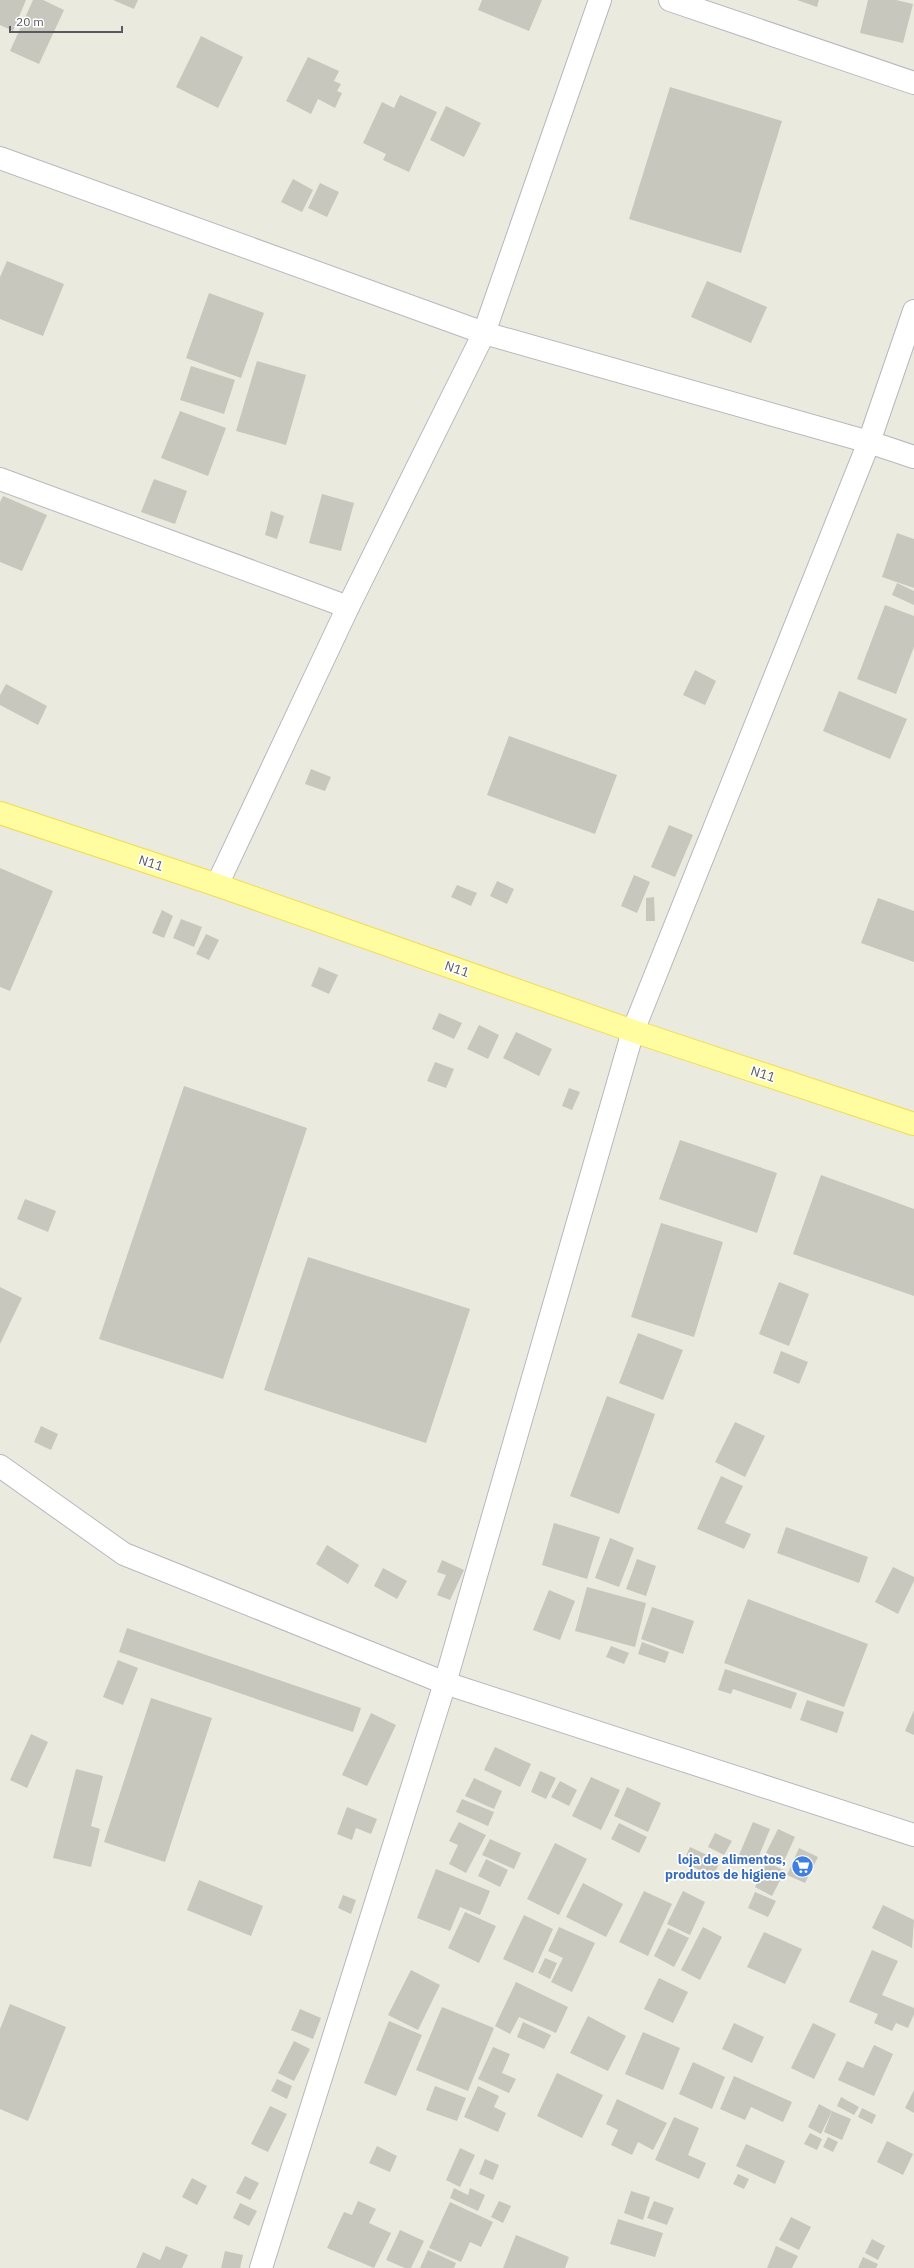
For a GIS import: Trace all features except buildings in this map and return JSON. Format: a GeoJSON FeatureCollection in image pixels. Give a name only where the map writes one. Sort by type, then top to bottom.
{"type":"FeatureCollection","features":[{"type":"Feature","properties":{"kind":"main road","name":"N11"},"geometry":{"type":"LineString","coordinates":[[0,813],[217,885],[633,1031],[914,1124]]}},
{"type":"Feature","properties":{"kind":"street"},"geometry":{"type":"LineString","coordinates":[[217,885],[348,607],[484,332],[600,0]]}},
{"type":"Feature","properties":{"kind":"street"},"geometry":{"type":"LineString","coordinates":[[670,0],[914,83]]}},
{"type":"Feature","properties":{"kind":"street"},"geometry":{"type":"LineString","coordinates":[[0,158],[484,332],[869,442],[914,457]]}},
{"type":"Feature","properties":{"kind":"street"},"geometry":{"type":"LineString","coordinates":[[261,2268],[445,1683],[633,1031],[869,442],[914,311]]}},
{"type":"Feature","properties":{"kind":"street"},"geometry":{"type":"LineString","coordinates":[[0,479],[348,607]]}},
{"type":"Feature","properties":{"kind":"street"},"geometry":{"type":"LineString","coordinates":[[0,1466],[124,1554],[445,1683],[914,1835]]}},
{"type":"Feature","properties":{"kind":"place","name":"loja de alimentos, produtos de higiene"},"geometry":{"type":"Point","coordinates":[802,1866]}}]}
